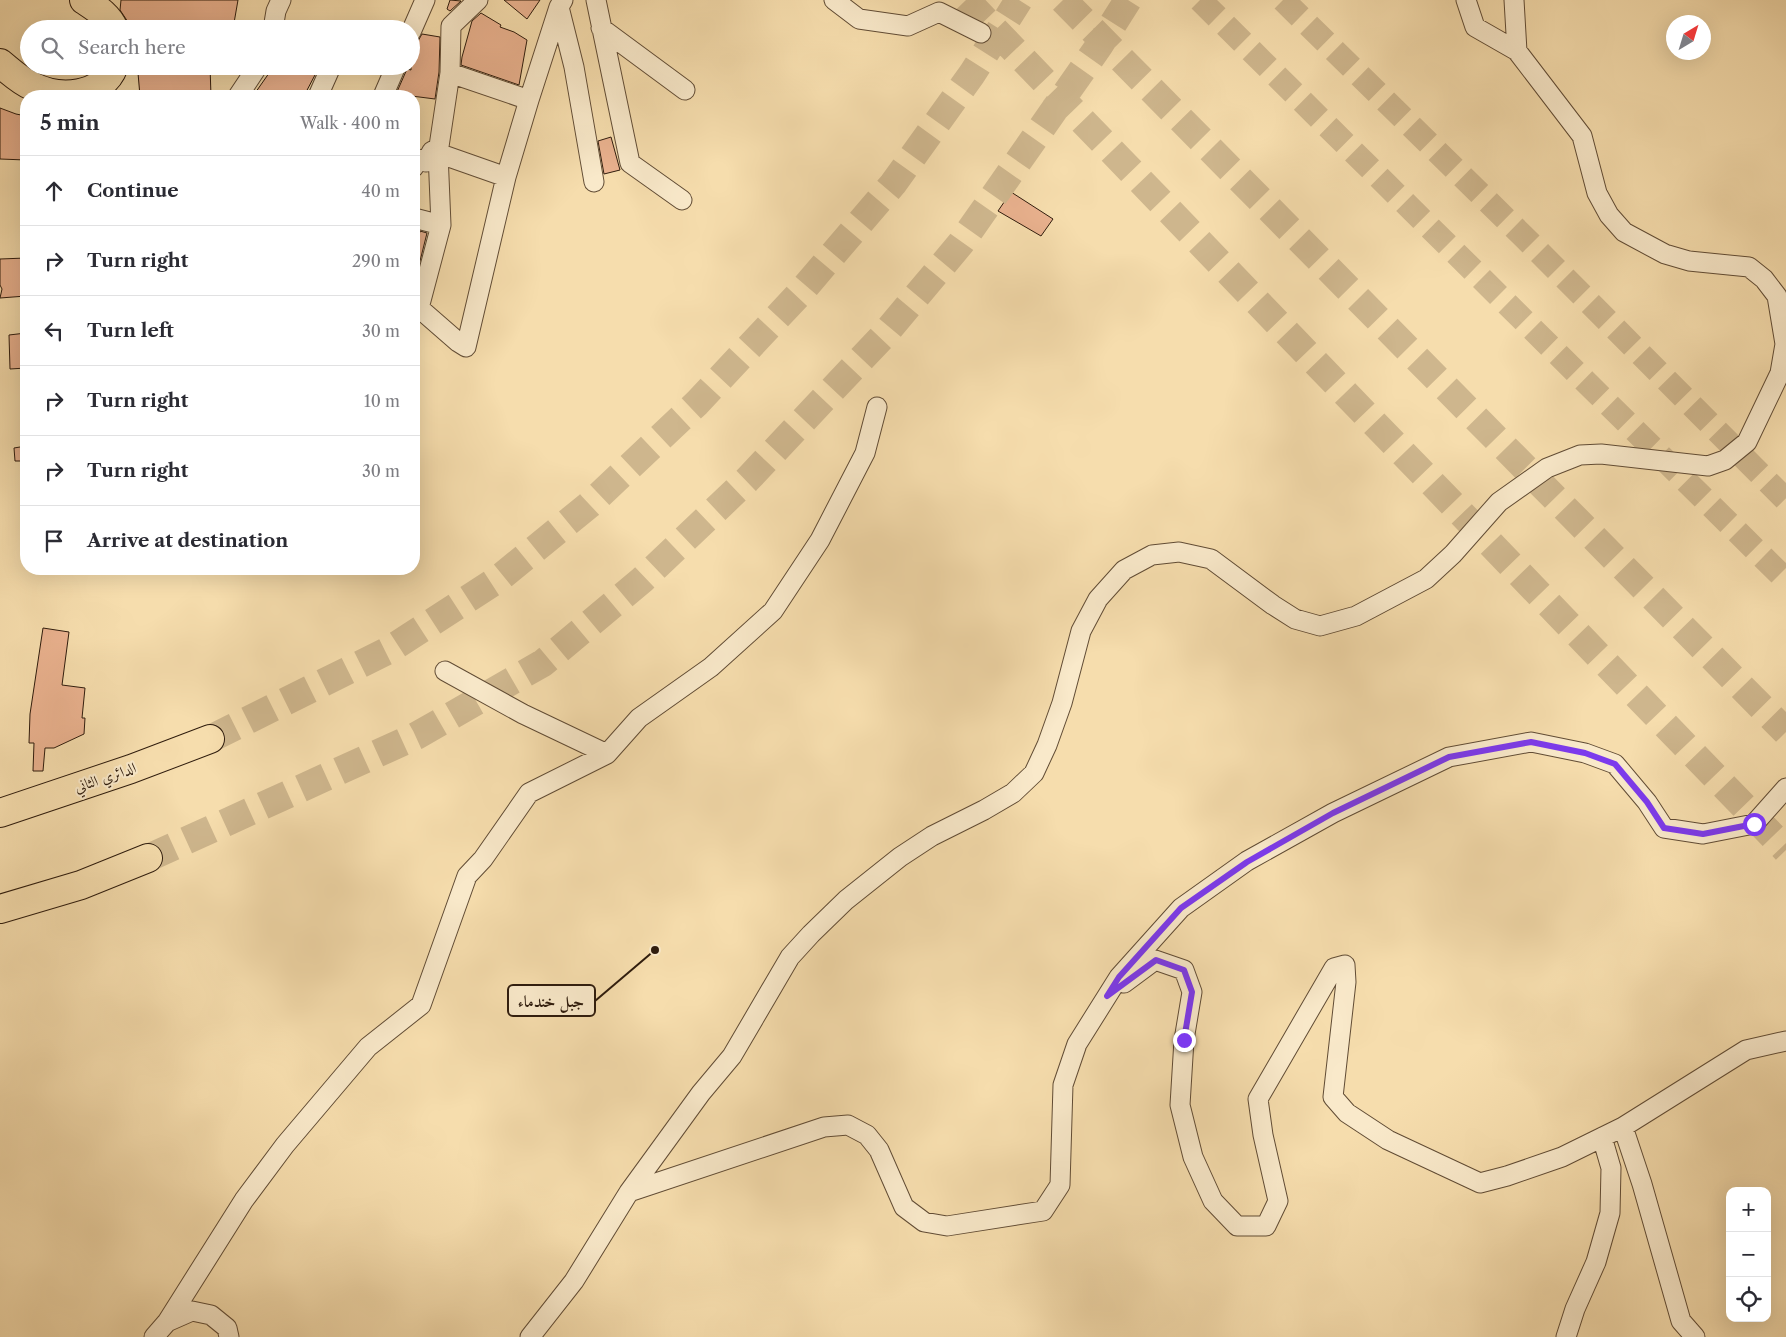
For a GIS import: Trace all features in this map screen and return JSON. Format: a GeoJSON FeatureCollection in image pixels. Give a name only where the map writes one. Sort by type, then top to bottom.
{"type":"FeatureCollection","features":[{"type":"Feature","properties":{"kind":"highway"},"geometry":{"type":"LineString","coordinates":[[84,0],[110,20]]}},
{"type":"Feature","properties":{"kind":"highway"},"geometry":{"type":"LineString","coordinates":[[0,63],[32,86],[44,90]]}},
{"type":"Feature","properties":{"kind":"highway"},"geometry":{"type":"LineString","coordinates":[[93,90],[104,82],[108,75]]}},
{"type":"Feature","properties":{"kind":"highway","name":"الدائري الثاني"},"geometry":{"type":"LineString","coordinates":[[0,813],[131,769],[210,739]]}},
{"type":"Feature","properties":{"kind":"highway"},"geometry":{"type":"LineString","coordinates":[[0,909],[81,885],[148,858]]}},
{"type":"Feature","properties":{"kind":"street"},"geometry":{"type":"LineString","coordinates":[[278,20],[281,0]]}},
{"type":"Feature","properties":{"kind":"street"},"geometry":{"type":"LineString","coordinates":[[416,20],[425,0]]}},
{"type":"Feature","properties":{"kind":"street"},"geometry":{"type":"LineString","coordinates":[[420,292],[441,226],[438,153],[450,73],[451,26],[478,0]]}},
{"type":"Feature","properties":{"kind":"street"},"geometry":{"type":"LineString","coordinates":[[596,0],[630,163],[682,200]]}},
{"type":"Feature","properties":{"kind":"street"},"geometry":{"type":"LineString","coordinates":[[834,0],[859,19],[908,26],[940,12],[981,33]]}},
{"type":"Feature","properties":{"kind":"street"},"geometry":{"type":"LineString","coordinates":[[530,1337],[574,1281],[629,1192],[701,1093],[732,1056],[790,957],[846,900],[900,857],[932,836],[984,810],[1012,793],[1034,773],[1047,746],[1062,703],[1081,631],[1098,599],[1124,570],[1152,555],[1179,552],[1211,559],[1273,606],[1295,619],[1320,626],[1356,616],[1426,579],[1453,554],[1499,502],[1547,468],[1580,455],[1601,454],[1708,466],[1725,460],[1747,442],[1780,373],[1785,344],[1778,296],[1764,279],[1749,267],[1689,261],[1665,254],[1624,232],[1608,215],[1598,193],[1582,136],[1517,52],[1475,27],[1466,0]]}},
{"type":"Feature","properties":{"kind":"street"},"geometry":{"type":"LineString","coordinates":[[1514,0],[1517,52]]}},
{"type":"Feature","properties":{"kind":"street"},"geometry":{"type":"LineString","coordinates":[[561,3],[594,182]]}},
{"type":"Feature","properties":{"kind":"street"},"geometry":{"type":"LineString","coordinates":[[420,309],[466,347],[506,178],[561,3]]}},
{"type":"Feature","properties":{"kind":"street"},"geometry":{"type":"LineString","coordinates":[[601,28],[685,90]]}},
{"type":"Feature","properties":{"kind":"street"},"geometry":{"type":"LineString","coordinates":[[450,73],[529,100]]}},
{"type":"Feature","properties":{"kind":"street"},"geometry":{"type":"LineString","coordinates":[[242,90],[253,75]]}},
{"type":"Feature","properties":{"kind":"street"},"geometry":{"type":"LineString","coordinates":[[320,90],[325,75]]}},
{"type":"Feature","properties":{"kind":"street"},"geometry":{"type":"LineString","coordinates":[[386,90],[392,75]]}},
{"type":"Feature","properties":{"kind":"street"},"geometry":{"type":"LineString","coordinates":[[420,159],[426,162],[432,150],[506,178]]}},
{"type":"Feature","properties":{"kind":"street"},"geometry":{"type":"LineString","coordinates":[[420,220],[441,226]]}},
{"type":"Feature","properties":{"kind":"street"},"geometry":{"type":"LineString","coordinates":[[154,1337],[167,1322],[244,1200],[285,1145],[368,1047],[421,1004],[467,876],[482,860],[528,794],[606,754],[639,718],[712,667],[772,611],[820,540],[865,453],[877,406]]}},
{"type":"Feature","properties":{"kind":"street"},"geometry":{"type":"LineString","coordinates":[[445,671],[523,714],[606,754]]}},
{"type":"Feature","properties":{"kind":"street"},"geometry":{"type":"LineString","coordinates":[[629,1192],[824,1126],[848,1125],[866,1135],[879,1150],[904,1207],[924,1222],[947,1226],[1043,1211],[1060,1185],[1062,1085],[1077,1044],[1119,977],[1181,908],[1247,862],[1333,813],[1449,757],[1531,742],[1585,753],[1615,764],[1647,802],[1664,828],[1703,834],[1754,824],[1786,788]]}},
{"type":"Feature","properties":{"kind":"street"},"geometry":{"type":"LineString","coordinates":[[1107,996],[1156,960],[1184,970],[1192,992],[1184,1040],[1180,1105],[1193,1157],[1213,1201],[1236,1226],[1266,1226],[1278,1202],[1262,1135],[1258,1099],[1334,968],[1345,965],[1346,982],[1333,1097],[1347,1113],[1388,1140],[1480,1183],[1562,1157],[1623,1127],[1746,1050],[1786,1041]]}},
{"type":"Feature","properties":{"kind":"street"},"geometry":{"type":"LineString","coordinates":[[1623,1127],[1642,1184],[1681,1321],[1695,1337]]}},
{"type":"Feature","properties":{"kind":"street"},"geometry":{"type":"LineString","coordinates":[[1566,1337],[1575,1309],[1596,1262],[1610,1212],[1611,1168],[1602,1137]]}},
{"type":"Feature","properties":{"kind":"street"},"geometry":{"type":"LineString","coordinates":[[167,1322],[192,1311],[211,1315],[227,1328],[230,1337]]}},
{"type":"Feature","properties":{"kind":"building"},"geometry":{"type":"Polygon","coordinates":[[[121,0],[238,0],[235,20],[127,20],[120,10],[121,0]]]}},
{"type":"Feature","properties":{"kind":"building"},"geometry":{"type":"Polygon","coordinates":[[[450,0],[461,1],[450,11],[447,9],[450,0]]]}},
{"type":"Feature","properties":{"kind":"building"},"geometry":{"type":"Polygon","coordinates":[[[504,0],[540,0],[527,19],[504,0]]]}},
{"type":"Feature","properties":{"kind":"building"},"geometry":{"type":"Polygon","coordinates":[[[481,13],[501,25],[500,27],[514,32],[527,40],[519,85],[461,65],[472,21],[481,13]]]}},
{"type":"Feature","properties":{"kind":"building"},"geometry":{"type":"Polygon","coordinates":[[[422,34],[440,37],[439,72],[435,99],[420,97],[420,90],[398,90],[404,75],[420,75],[420,38],[422,34]]]}},
{"type":"Feature","properties":{"kind":"building"},"geometry":{"type":"Polygon","coordinates":[[[138,75],[210,75],[211,90],[139,90],[138,75]]]}},
{"type":"Feature","properties":{"kind":"building"},"geometry":{"type":"Polygon","coordinates":[[[268,75],[315,75],[307,90],[257,90],[268,75]]]}},
{"type":"Feature","properties":{"kind":"building"},"geometry":{"type":"Polygon","coordinates":[[[0,108],[20,115],[20,160],[0,159],[0,108]]]}},
{"type":"Feature","properties":{"kind":"building"},"geometry":{"type":"Polygon","coordinates":[[[611,137],[620,170],[604,174],[598,141],[611,137]]]}},
{"type":"Feature","properties":{"kind":"building"},"geometry":{"type":"Polygon","coordinates":[[[1011,192],[1053,219],[1041,236],[998,211],[1011,192]]]}},
{"type":"Feature","properties":{"kind":"building"},"geometry":{"type":"Polygon","coordinates":[[[420,231],[427,233],[420,261],[420,231]]]}},
{"type":"Feature","properties":{"kind":"building"},"geometry":{"type":"Polygon","coordinates":[[[20,258],[20,296],[0,298],[2,289],[0,285],[0,259],[20,258]]]}},
{"type":"Feature","properties":{"kind":"building"},"geometry":{"type":"Polygon","coordinates":[[[20,334],[20,368],[10,369],[9,335],[20,334]]]}},
{"type":"Feature","properties":{"kind":"building"},"geometry":{"type":"Polygon","coordinates":[[[20,447],[20,461],[15,461],[14,448],[20,447]]]}},
{"type":"Feature","properties":{"kind":"building"},"geometry":{"type":"Polygon","coordinates":[[[43,628],[69,632],[62,685],[85,688],[82,718],[85,718],[84,734],[54,748],[45,748],[43,771],[33,771],[34,743],[29,743],[30,714],[43,628]]]}},
{"type":"Feature","properties":{"kind":"tunnel"},"geometry":{"type":"LineString","coordinates":[[966,0],[1786,850]]}},
{"type":"Feature","properties":{"kind":"tunnel"},"geometry":{"type":"LineString","coordinates":[[210,739],[389,650],[497,580],[589,505],[697,403],[800,293],[893,184],[972,74],[1019,0]]}},
{"type":"Feature","properties":{"kind":"tunnel"},"geometry":{"type":"LineString","coordinates":[[1063,0],[1786,732]]}},
{"type":"Feature","properties":{"kind":"tunnel"},"geometry":{"type":"LineString","coordinates":[[148,858],[416,736],[543,663],[642,580],[747,480],[884,335],[961,243],[1099,46],[1128,0]]}},
{"type":"Feature","properties":{"kind":"tunnel"},"geometry":{"type":"LineString","coordinates":[[1200,0],[1786,580]]}},
{"type":"Feature","properties":{"kind":"tunnel"},"geometry":{"type":"LineString","coordinates":[[1283,0],[1523,236],[1786,500]]}},
{"type":"Feature","properties":{"kind":"place","name":"جبل خندماء"},"geometry":{"type":"Point","coordinates":[655,950]}},
{"type":"Feature","properties":{"kind":"route"},"geometry":{"type":"LineString","coordinates":[[1184,1040],[1192,992],[1184,970],[1156,960],[1107,996],[1119,977],[1181,908],[1247,862],[1333,813],[1449,757],[1531,742],[1585,753],[1615,764],[1647,802],[1664,828],[1703,834],[1754,824]]}}]}
